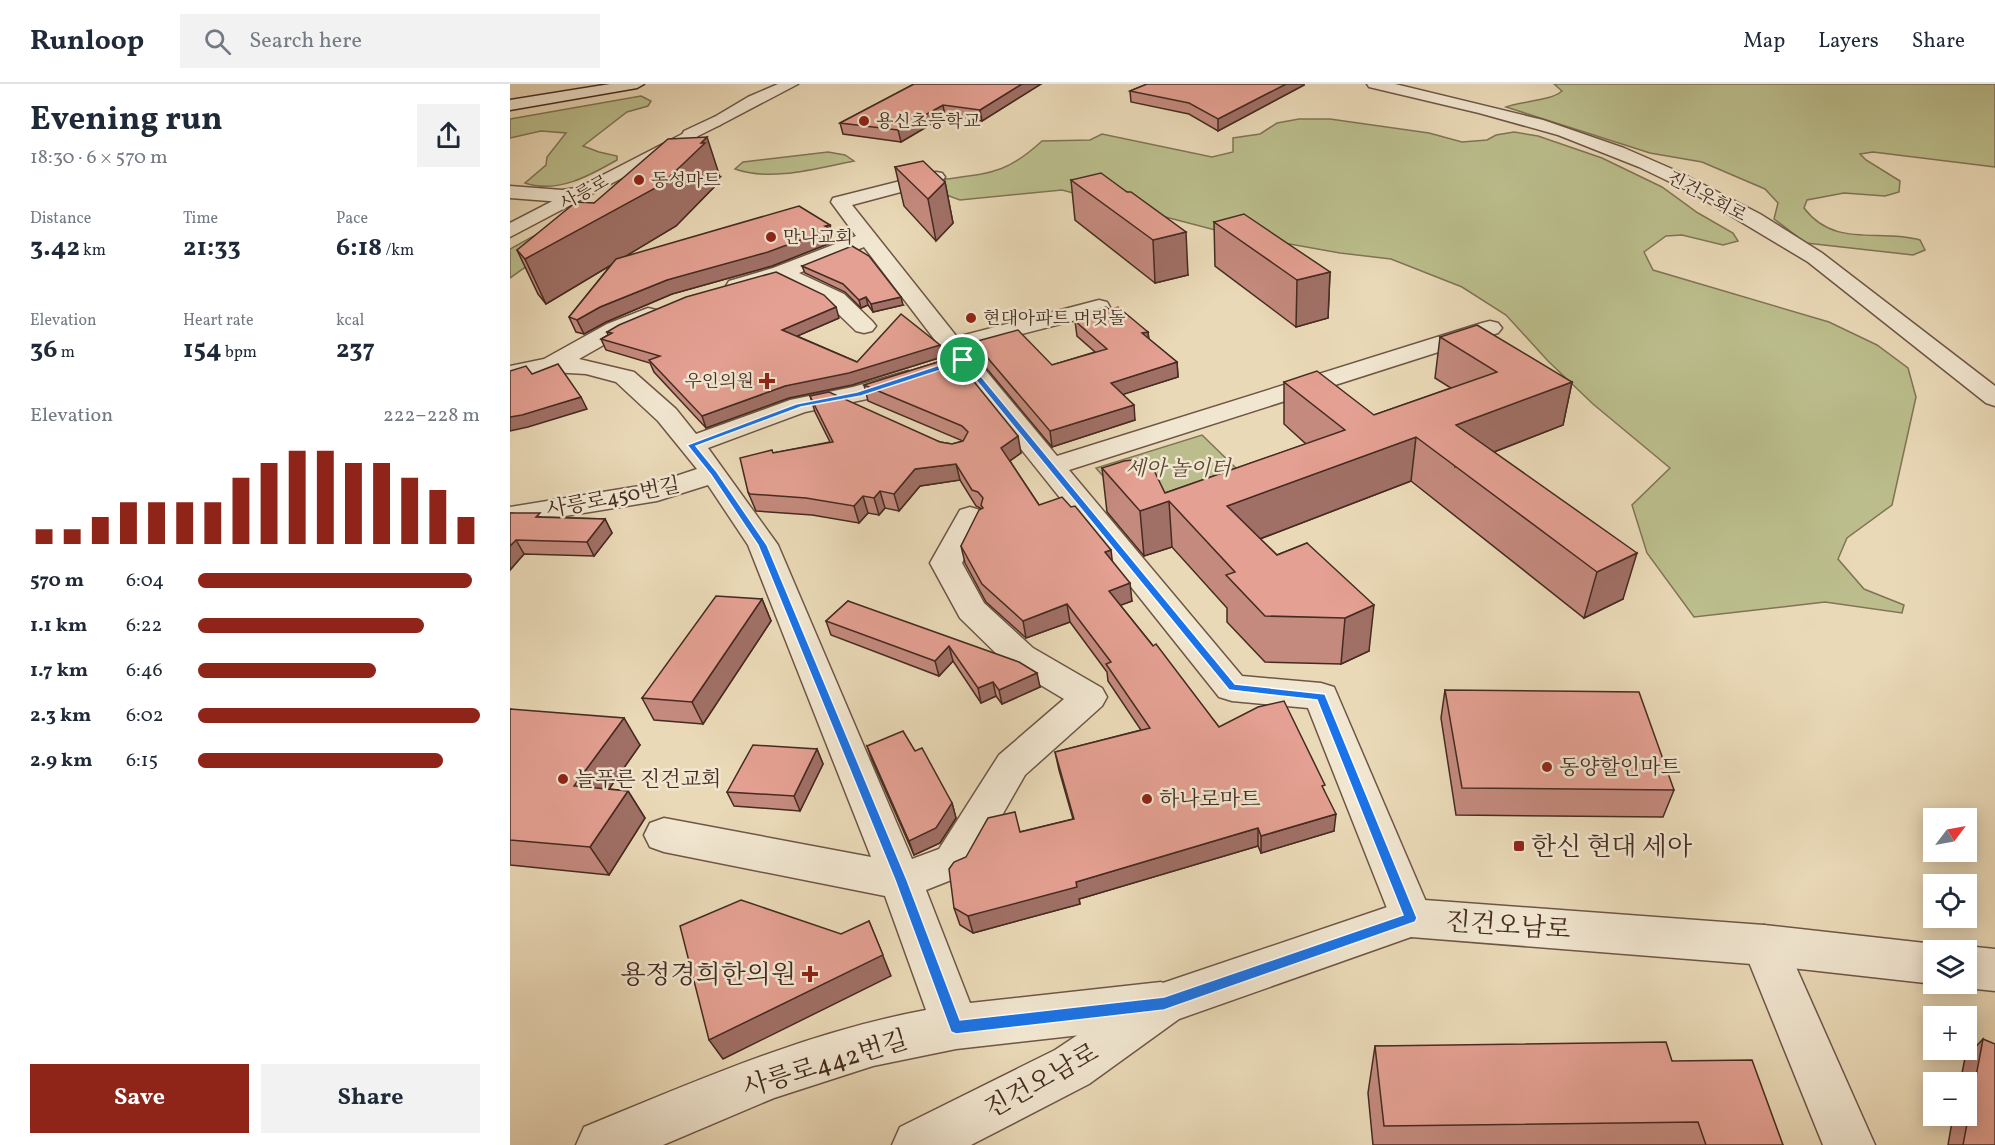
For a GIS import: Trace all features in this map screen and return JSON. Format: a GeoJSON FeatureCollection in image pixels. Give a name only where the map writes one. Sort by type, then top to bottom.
{"type":"FeatureCollection","features":[{"type":"Feature","properties":{"kind":"street"},"geometry":{"type":"LineString","coordinates":[[510,93],[551,84]]}},
{"type":"Feature","properties":{"kind":"street"},"geometry":{"type":"LineString","coordinates":[[510,93],[578,84]]}},
{"type":"Feature","properties":{"kind":"street"},"geometry":{"type":"LineString","coordinates":[[510,102],[605,84]]}},
{"type":"Feature","properties":{"kind":"street"},"geometry":{"type":"LineString","coordinates":[[510,102],[637,84]]}},
{"type":"Feature","properties":{"kind":"street","name":"사릉로"},"geometry":{"type":"LineString","coordinates":[[510,231],[753,100],[791,84]]}},
{"type":"Feature","properties":{"kind":"street","name":"진건우회로"},"geometry":{"type":"LineString","coordinates":[[1374,84],[1451,99],[1570,134],[1646,164],[1721,201],[1836,272],[1995,398]]}},
{"type":"Feature","properties":{"kind":"street"},"geometry":{"type":"LineString","coordinates":[[735,89],[753,100]]}},
{"type":"Feature","properties":{"kind":"street"},"geometry":{"type":"LineString","coordinates":[[936,177],[840,202],[868,238],[947,360],[1051,468],[1232,687],[1321,696],[1411,918]]}},
{"type":"Feature","properties":{"kind":"street"},"geometry":{"type":"LineString","coordinates":[[510,192],[562,196],[582,193]]}},
{"type":"Feature","properties":{"kind":"street"},"geometry":{"type":"LineString","coordinates":[[715,292],[781,273],[868,238]]}},
{"type":"Feature","properties":{"kind":"street"},"geometry":{"type":"LineString","coordinates":[[781,273],[836,299],[864,326]]}},
{"type":"Feature","properties":{"kind":"street"},"geometry":{"type":"LineString","coordinates":[[551,365],[615,329],[672,305]]}},
{"type":"Feature","properties":{"kind":"street","name":"사릉로450번길"},"geometry":{"type":"LineString","coordinates":[[691,445],[799,405],[858,394],[947,360],[1099,308]]}},
{"type":"Feature","properties":{"kind":"street"},"geometry":{"type":"LineString","coordinates":[[1051,468],[1490,328]]}},
{"type":"Feature","properties":{"kind":"street"},"geometry":{"type":"LineString","coordinates":[[510,373],[551,365],[586,367],[625,377],[667,415],[714,473],[763,545],[901,880],[956,1027]]}},
{"type":"Feature","properties":{"kind":"street"},"geometry":{"type":"LineString","coordinates":[[840,398],[870,413]]}},
{"type":"Feature","properties":{"kind":"street","name":"사릉로450번길"},"geometry":{"type":"LineString","coordinates":[[510,516],[657,492],[714,473]]}},
{"type":"Feature","properties":{"kind":"street"},"geometry":{"type":"LineString","coordinates":[[664,835],[901,880],[954,861],[1012,765],[1089,697],[1021,657],[972,610],[946,563],[970,516]]}},
{"type":"Feature","properties":{"kind":"street","name":"진건오남로"},"geometry":{"type":"LineString","coordinates":[[918,1145],[1072,1067],[1164,1003],[1411,918],[1764,945],[1923,963]]}},
{"type":"Feature","properties":{"kind":"street"},"geometry":{"type":"LineString","coordinates":[[1764,945],[1850,1145]]}},
{"type":"Feature","properties":{"kind":"street"},"geometry":{"type":"LineString","coordinates":[[1977,968],[1995,970]]}},
{"type":"Feature","properties":{"kind":"street","name":"사릉로442번길"},"geometry":{"type":"LineString","coordinates":[[602,1145],[772,1075],[873,1043],[956,1027],[1164,1003]]}},
{"type":"Feature","properties":{"kind":"green space"},"geometry":{"type":"Polygon","coordinates":[[[1554,84],[1995,84],[1995,167],[1873,152],[1860,154],[1900,181],[1899,192],[1885,196],[1844,193],[1807,200],[1804,208],[1816,221],[1830,229],[1859,235],[1920,240],[1925,250],[1913,255],[1806,243],[1774,219],[1778,203],[1765,189],[1702,162],[1650,153],[1506,107],[1544,99],[1562,91],[1554,84]]]}},
{"type":"Feature","properties":{"kind":"green space"},"geometry":{"type":"Polygon","coordinates":[[[641,96],[651,101],[648,106],[627,112],[583,146],[617,156],[617,160],[584,177],[561,185],[537,186],[525,183],[546,165],[547,157],[566,133],[541,131],[510,138],[510,119],[641,96]]]}},
{"type":"Feature","properties":{"kind":"green space"},"geometry":{"type":"Polygon","coordinates":[[[1299,119],[1330,119],[1429,133],[1462,142],[1487,140],[1496,135],[1514,132],[1538,136],[1602,158],[1662,187],[1698,213],[1733,233],[1738,241],[1723,245],[1682,235],[1666,236],[1644,252],[1653,270],[1829,322],[1877,345],[1908,368],[1916,397],[1892,505],[1847,538],[1838,559],[1864,589],[1904,605],[1902,613],[1825,602],[1694,617],[1647,553],[1632,505],[1670,468],[1593,404],[1548,361],[1506,315],[1462,287],[1391,259],[1340,253],[1223,232],[1062,190],[960,200],[935,191],[946,179],[987,173],[1008,166],[1042,141],[1090,140],[1102,134],[1212,157],[1233,152],[1233,138],[1260,134],[1277,123],[1299,119]]]}},
{"type":"Feature","properties":{"kind":"green space"},"geometry":{"type":"Polygon","coordinates":[[[828,152],[845,155],[854,161],[794,173],[749,173],[735,169],[743,162],[828,152]]]}},
{"type":"Feature","properties":{"kind":"green space"},"geometry":{"type":"Polygon","coordinates":[[[568,217],[593,219],[510,278],[510,249],[568,217]]]}},
{"type":"Feature","properties":{"kind":"green space","name":"세아 놀이터"},"geometry":{"type":"Polygon","coordinates":[[[1202,435],[1240,472],[1178,493],[1116,491],[1096,468],[1202,435]]]}},
{"type":"Feature","properties":{"kind":"building"},"geometry":{"type":"Polygon","coordinates":[[[914,84],[1022,84],[980,110],[943,105],[898,130],[840,123],[914,84]]]}},
{"type":"Feature","properties":{"kind":"building"},"geometry":{"type":"Polygon","coordinates":[[[1147,84],[1286,84],[1218,119],[1189,103],[1130,91],[1147,84]]]}},
{"type":"Feature","properties":{"kind":"building"},"geometry":{"type":"Polygon","coordinates":[[[707,137],[701,143],[705,143],[661,185],[525,259],[517,250],[576,202],[594,203],[668,139],[707,137]]]}},
{"type":"Feature","properties":{"kind":"building"},"geometry":{"type":"Polygon","coordinates":[[[923,161],[945,182],[928,199],[895,167],[923,161]]]}},
{"type":"Feature","properties":{"kind":"building"},"geometry":{"type":"Polygon","coordinates":[[[1101,173],[1186,232],[1153,240],[1071,180],[1101,173]]]}},
{"type":"Feature","properties":{"kind":"building"},"geometry":{"type":"Polygon","coordinates":[[[799,206],[830,225],[825,226],[830,229],[768,252],[667,280],[600,307],[577,320],[569,317],[616,259],[799,206]]]}},
{"type":"Feature","properties":{"kind":"building"},"geometry":{"type":"Polygon","coordinates":[[[1244,214],[1330,272],[1297,280],[1214,222],[1244,214]]]}},
{"type":"Feature","properties":{"kind":"building"},"geometry":{"type":"Polygon","coordinates":[[[852,246],[869,256],[901,297],[871,304],[866,297],[859,300],[843,284],[802,266],[852,246]]]}},
{"type":"Feature","properties":{"kind":"building"},"geometry":{"type":"Polygon","coordinates":[[[776,272],[824,295],[836,307],[782,330],[857,362],[901,314],[940,345],[849,373],[785,386],[702,416],[649,360],[660,356],[601,339],[612,333],[607,332],[619,325],[686,297],[776,272]]]}},
{"type":"Feature","properties":{"kind":"building"},"geometry":{"type":"Polygon","coordinates":[[[1106,307],[1110,310],[1118,307],[1148,332],[1142,333],[1177,362],[1111,383],[1134,405],[1050,431],[974,342],[1018,330],[1052,365],[1107,349],[1075,321],[1081,320],[1077,315],[1106,307]]]}},
{"type":"Feature","properties":{"kind":"building"},"geometry":{"type":"Polygon","coordinates":[[[1477,325],[1572,382],[1456,425],[1637,553],[1597,572],[1416,437],[1227,506],[1277,555],[1307,543],[1374,605],[1345,618],[1265,616],[1226,575],[1235,572],[1169,501],[1140,511],[1102,468],[1124,461],[1148,458],[1165,493],[1345,430],[1284,382],[1317,371],[1374,415],[1497,372],[1440,337],[1477,325]]]}},
{"type":"Feature","properties":{"kind":"building"},"geometry":{"type":"Polygon","coordinates":[[[954,357],[1018,436],[1001,448],[1039,505],[1062,497],[1071,507],[1075,506],[1111,550],[1105,552],[1130,583],[1109,591],[1153,646],[1156,644],[1219,727],[1258,707],[1284,701],[1325,785],[1322,786],[1336,814],[1261,836],[1258,828],[1076,882],[1077,887],[968,916],[954,908],[949,869],[954,862],[966,857],[988,818],[1015,812],[1020,832],[1074,819],[1055,752],[1150,728],[1106,664],[1111,662],[1067,604],[1023,621],[982,584],[961,546],[979,510],[983,508],[981,505],[983,498],[978,492],[972,490],[956,464],[915,469],[894,494],[880,491],[874,498],[863,496],[854,506],[806,498],[750,494],[740,458],[772,450],[773,453],[833,442],[810,396],[829,392],[940,442],[952,444],[963,441],[968,432],[962,426],[864,385],[954,357]]]}},
{"type":"Feature","properties":{"kind":"building"},"geometry":{"type":"Polygon","coordinates":[[[558,364],[581,397],[510,417],[510,371],[526,366],[532,374],[558,364]]]}},
{"type":"Feature","properties":{"kind":"building"},"geometry":{"type":"Polygon","coordinates":[[[510,513],[540,513],[536,517],[605,519],[587,542],[516,540],[510,546],[510,513]]]}},
{"type":"Feature","properties":{"kind":"building"},"geometry":{"type":"Polygon","coordinates":[[[716,596],[762,599],[692,702],[642,698],[716,596]]]}},
{"type":"Feature","properties":{"kind":"building"},"geometry":{"type":"Polygon","coordinates":[[[848,601],[1019,662],[1037,673],[999,690],[993,682],[978,688],[949,646],[935,661],[826,621],[848,601]]]}},
{"type":"Feature","properties":{"kind":"building","name":"동양할인마트"},"geometry":{"type":"Polygon","coordinates":[[[1445,690],[1639,692],[1674,790],[1462,788],[1445,690]]]}},
{"type":"Feature","properties":{"kind":"building","name":"늘푸른 진건교회"},"geometry":{"type":"Polygon","coordinates":[[[510,709],[624,718],[574,786],[628,791],[590,847],[510,840],[510,709]]]}},
{"type":"Feature","properties":{"kind":"building"},"geometry":{"type":"Polygon","coordinates":[[[903,731],[915,751],[922,748],[952,803],[936,828],[909,841],[867,746],[903,731]]]}},
{"type":"Feature","properties":{"kind":"building"},"geometry":{"type":"Polygon","coordinates":[[[753,745],[817,749],[794,796],[727,792],[753,745]]]}},
{"type":"Feature","properties":{"kind":"building"},"geometry":{"type":"Polygon","coordinates":[[[741,900],[841,934],[869,921],[883,955],[709,1040],[680,926],[741,900]]]}},
{"type":"Feature","properties":{"kind":"building"},"geometry":{"type":"Polygon","coordinates":[[[1983,1039],[1995,1044],[1995,1145],[1963,1145],[1967,1126],[1977,1126],[1977,1072],[1983,1039]]]}},
{"type":"Feature","properties":{"kind":"building"},"geometry":{"type":"Polygon","coordinates":[[[1666,1042],[1672,1061],[1752,1060],[1783,1145],[1706,1145],[1698,1122],[1384,1126],[1375,1046],[1666,1042]]]}},
{"type":"Feature","properties":{"kind":"place","name":"용신초등학교"},"geometry":{"type":"Point","coordinates":[864,121]}},
{"type":"Feature","properties":{"kind":"place","name":"동성마트"},"geometry":{"type":"Point","coordinates":[639,180]}},
{"type":"Feature","properties":{"kind":"place","name":"만나교회"},"geometry":{"type":"Point","coordinates":[771,237]}},
{"type":"Feature","properties":{"kind":"place","name":"현대아파트 머릿돌"},"geometry":{"type":"Point","coordinates":[971,318]}},
{"type":"Feature","properties":{"kind":"place","name":"우인의원"},"geometry":{"type":"Point","coordinates":[767,381]}},
{"type":"Feature","properties":{"kind":"place","name":"동양할인마트"},"geometry":{"type":"Point","coordinates":[1547,767]}},
{"type":"Feature","properties":{"kind":"place","name":"늘푸른 진건교회"},"geometry":{"type":"Point","coordinates":[563,779]}},
{"type":"Feature","properties":{"kind":"place","name":"하나로마트"},"geometry":{"type":"Point","coordinates":[1147,799]}},
{"type":"Feature","properties":{"kind":"place","name":"한신 현대 세아"},"geometry":{"type":"Point","coordinates":[1519,846]}},
{"type":"Feature","properties":{"kind":"place","name":"용정경희한의원"},"geometry":{"type":"Point","coordinates":[810,974]}},
{"type":"Feature","properties":{"kind":"route"},"geometry":{"type":"LineString","coordinates":[[963,360],[1232,687],[1321,696],[1411,918],[1164,1003],[956,1027],[901,880],[763,545],[714,473],[691,445],[799,405],[858,394],[963,360]]}}]}
